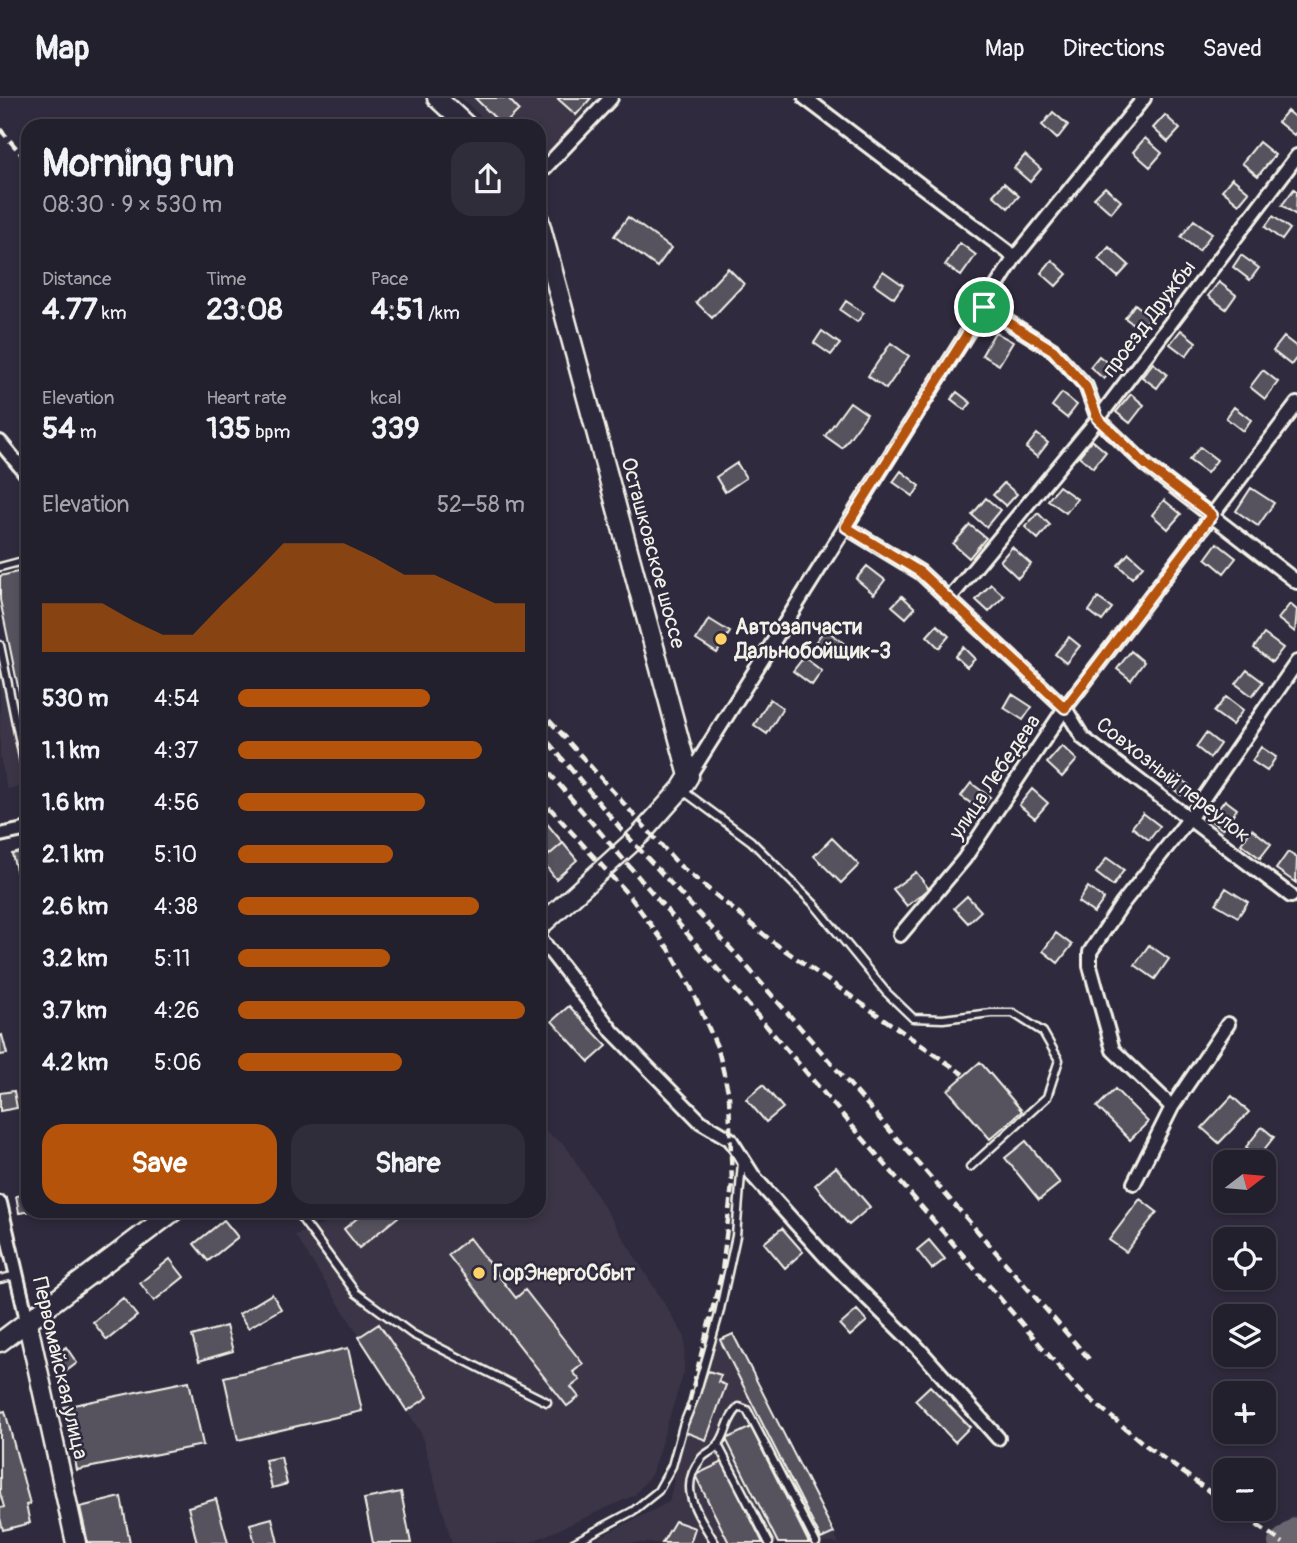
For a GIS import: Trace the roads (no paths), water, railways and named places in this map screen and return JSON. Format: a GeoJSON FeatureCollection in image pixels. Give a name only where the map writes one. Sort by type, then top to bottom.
{"type":"FeatureCollection","features":[{"type":"Feature","properties":{"kind":"street"},"geometry":{"type":"LineString","coordinates":[[437,98],[460,119]]}},
{"type":"Feature","properties":{"kind":"street"},"geometry":{"type":"LineString","coordinates":[[546,167],[611,98]]}},
{"type":"Feature","properties":{"kind":"street"},"geometry":{"type":"LineString","coordinates":[[805,98],[1015,257]]}},
{"type":"Feature","properties":{"kind":"street"},"geometry":{"type":"LineString","coordinates":[[546,921],[640,834],[685,783],[1015,257],[1144,98]]}},
{"type":"Feature","properties":{"kind":"street","name":"проезд Дружбы"},"geometry":{"type":"LineString","coordinates":[[948,599],[1098,419],[1297,156]]}},
{"type":"Feature","properties":{"kind":"street","name":"Осташковское шоссе"},"geometry":{"type":"LineString","coordinates":[[546,247],[685,783]]}},
{"type":"Feature","properties":{"kind":"street"},"geometry":{"type":"LineString","coordinates":[[984,307],[1053,350],[1086,387],[1098,419],[1146,465],[1297,582]]}},
{"type":"Feature","properties":{"kind":"street","name":"улица Лебедева"},"geometry":{"type":"LineString","coordinates":[[900,935],[964,859],[1065,708],[1297,404]]}},
{"type":"Feature","properties":{"kind":"street"},"geometry":{"type":"LineString","coordinates":[[0,442],[21,468]]}},
{"type":"Feature","properties":{"kind":"street","name":"Совхозный переулок"},"geometry":{"type":"LineString","coordinates":[[846,527],[920,572],[1065,708],[1083,738],[1291,896]]}},
{"type":"Feature","properties":{"kind":"street"},"geometry":{"type":"LineString","coordinates":[[1172,1107],[1113,1050],[1090,966],[1090,952],[1122,904],[1189,819],[1297,662]]}},
{"type":"Feature","properties":{"kind":"street"},"geometry":{"type":"LineString","coordinates":[[0,835],[21,830]]}},
{"type":"Feature","properties":{"kind":"street"},"geometry":{"type":"LineString","coordinates":[[546,946],[613,1032],[701,1122],[730,1139],[754,1177],[825,1256],[917,1348],[998,1438]]}},
{"type":"Feature","properties":{"kind":"street"},"geometry":{"type":"LineString","coordinates":[[1134,1183],[1172,1107],[1228,1024]]}},
{"type":"Feature","properties":{"kind":"street","name":"Первомайская улица"},"geometry":{"type":"LineString","coordinates":[[0,1203],[76,1543]]}},
{"type":"Feature","properties":{"kind":"street"},"geometry":{"type":"LineString","coordinates":[[0,1342],[152,1218]]}},
{"type":"Feature","properties":{"kind":"lane"},"geometry":{"type":"LineString","coordinates":[[0,567],[21,562]]}},
{"type":"Feature","properties":{"kind":"lane"},"geometry":{"type":"LineString","coordinates":[[0,645],[21,748]]}},
{"type":"Feature","properties":{"kind":"lane"},"geometry":{"type":"LineString","coordinates":[[685,783],[751,841],[814,904],[886,992],[913,1018],[943,1019],[1013,1013],[1043,1032],[1059,1060],[1047,1097],[970,1167]]}},
{"type":"Feature","properties":{"kind":"lane"},"geometry":{"type":"LineString","coordinates":[[573,1543],[633,1511],[658,1491],[673,1466],[682,1426],[696,1394],[719,1314],[736,1236],[742,1158]]}},
{"type":"Feature","properties":{"kind":"lane"},"geometry":{"type":"LineString","coordinates":[[301,1218],[356,1293],[412,1334],[547,1402]]}},
{"type":"Feature","properties":{"kind":"lane"},"geometry":{"type":"LineString","coordinates":[[0,1279],[16,1275]]}},
{"type":"Feature","properties":{"kind":"lane"},"geometry":{"type":"LineString","coordinates":[[711,1541],[690,1497],[689,1483],[701,1459],[718,1446],[729,1417],[739,1407],[747,1410],[816,1543]]}},
{"type":"Feature","properties":{"kind":"lane"},"geometry":{"type":"LineString","coordinates":[[718,1446],[769,1543]]}},
{"type":"Feature","properties":{"kind":"waterway"},"geometry":{"type":"LineString","coordinates":[[1280,1543],[1297,1529]]}},
{"type":"Feature","properties":{"kind":"railway"},"geometry":{"type":"LineString","coordinates":[[0,129],[21,154]]}},
{"type":"Feature","properties":{"kind":"railway"},"geometry":{"type":"LineString","coordinates":[[546,717],[679,865],[773,942],[963,1074]]}},
{"type":"Feature","properties":{"kind":"railway"},"geometry":{"type":"LineString","coordinates":[[546,739],[620,828],[743,962],[1089,1359]]}},
{"type":"Feature","properties":{"kind":"railway"},"geometry":{"type":"LineString","coordinates":[[546,769],[1077,1388],[1144,1444],[1213,1494]]}},
{"type":"Feature","properties":{"kind":"railway"},"geometry":{"type":"LineString","coordinates":[[546,804],[631,898],[669,949],[691,988],[718,1049],[729,1095],[732,1185],[722,1271],[687,1411]]}},
{"type":"Feature","properties":{"kind":"railway"},"geometry":{"type":"LineString","coordinates":[[1251,1521],[1283,1543]]}},
{"type":"Feature","properties":{"kind":"place","name":"Автозапчасти Дальнобойщик-3"},"geometry":{"type":"Point","coordinates":[721,639]}},
{"type":"Feature","properties":{"kind":"place","name":"ГорЭнергоСбыт"},"geometry":{"type":"Point","coordinates":[479,1273]}}]}
